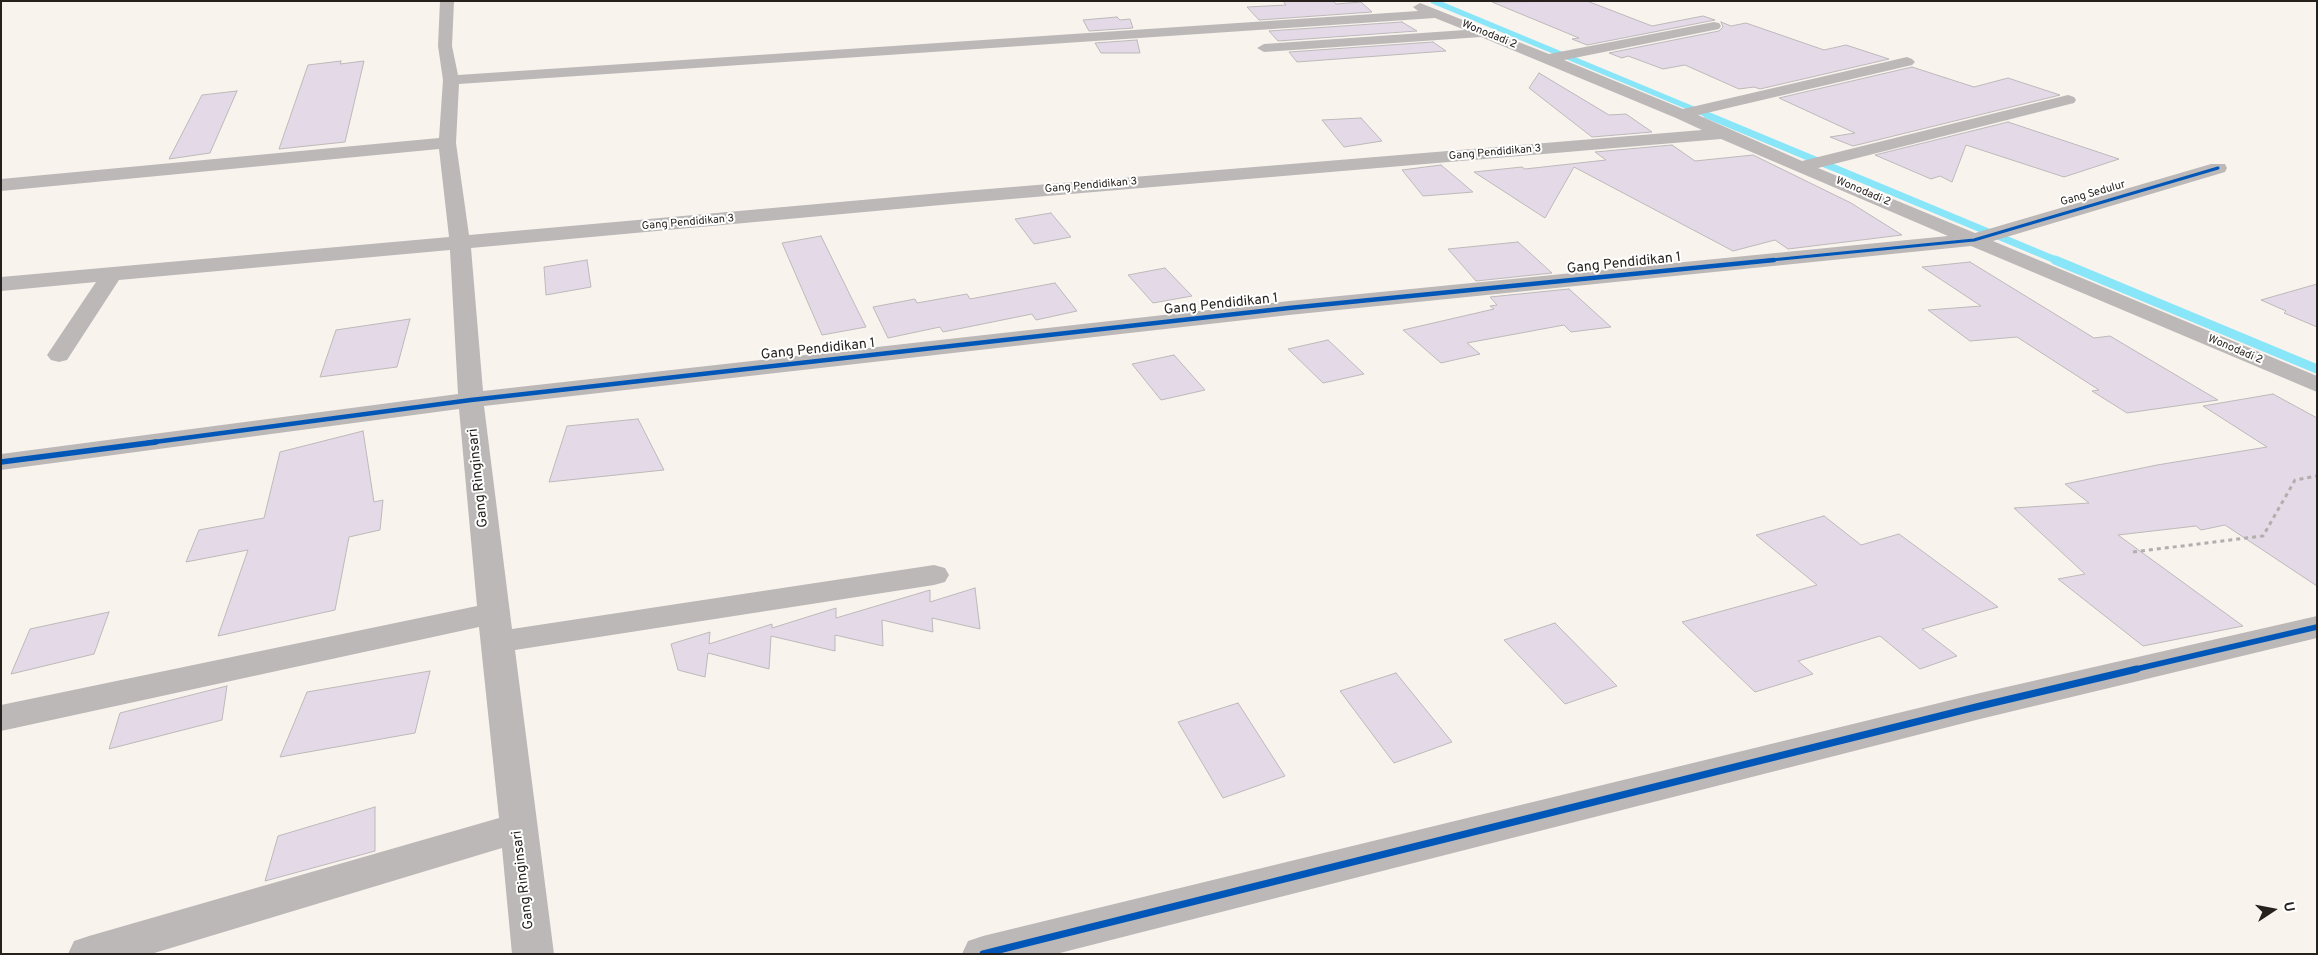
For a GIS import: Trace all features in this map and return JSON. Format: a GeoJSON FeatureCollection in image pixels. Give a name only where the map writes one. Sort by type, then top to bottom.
{"type":"FeatureCollection","features":[{"type":"Feature","properties":{"kind":"street","name":"Gang Ringinsari"},"geometry":{"type":"LineString","coordinates":[[447,1],[445,46],[451,80],[447,143],[460,242],[471,400],[533,954]]}},
{"type":"Feature","properties":{"kind":"street","name":"Wonodadi 2"},"geometry":{"type":"LineString","coordinates":[[1408,1],[1682,114],[1722,134],[1803,166],[2317,385]]}},
{"type":"Feature","properties":{"kind":"street"},"geometry":{"type":"LineString","coordinates":[[451,80],[1436,14]]}},
{"type":"Feature","properties":{"kind":"street"},"geometry":{"type":"LineString","coordinates":[[1547,59],[1714,26]]}},
{"type":"Feature","properties":{"kind":"street"},"geometry":{"type":"LineString","coordinates":[[1264,48],[1486,33]]}},
{"type":"Feature","properties":{"kind":"street"},"geometry":{"type":"LineString","coordinates":[[1682,114],[1907,62]]}},
{"type":"Feature","properties":{"kind":"street"},"geometry":{"type":"LineString","coordinates":[[1803,166],[2068,100]]}},
{"type":"Feature","properties":{"kind":"street","name":"Gang Pendidikan 3"},"geometry":{"type":"LineString","coordinates":[[1,284],[952,198],[1722,134]]}},
{"type":"Feature","properties":{"kind":"street"},"geometry":{"type":"LineString","coordinates":[[1,185],[447,143]]}},
{"type":"Feature","properties":{"kind":"street","name":"Gang Sedulur"},"geometry":{"type":"LineString","coordinates":[[1974,240],[2218,168]]}},
{"type":"Feature","properties":{"kind":"street","name":"Gang Pendidikan 1"},"geometry":{"type":"LineString","coordinates":[[1,462],[471,400],[1289,308],[1974,240]]}},
{"type":"Feature","properties":{"kind":"street"},"geometry":{"type":"LineString","coordinates":[[59,355],[112,274]]}},
{"type":"Feature","properties":{"kind":"street"},"geometry":{"type":"LineString","coordinates":[[1,718],[496,628],[934,575]]}},
{"type":"Feature","properties":{"kind":"street"},"geometry":{"type":"LineString","coordinates":[[983,954],[1967,709],[2317,627]]}},
{"type":"Feature","properties":{"kind":"street"},"geometry":{"type":"LineString","coordinates":[[89,954],[518,828]]}},
{"type":"Feature","properties":{"kind":"path"},"geometry":{"type":"LineString","coordinates":[[2133,552],[2263,536],[2295,480],[2317,476]]}},
{"type":"Feature","properties":{"kind":"building"},"geometry":{"type":"Polygon","coordinates":[[[1283,1],[1333,1],[1336,4],[1361,2],[1372,12],[1259,20],[1247,7],[1286,5],[1283,1]]]}},
{"type":"Feature","properties":{"kind":"building"},"geometry":{"type":"Polygon","coordinates":[[[1587,1],[1652,26],[1703,16],[1715,20],[1587,45],[1572,39],[1579,38],[1492,2],[1587,1]]]}},
{"type":"Feature","properties":{"kind":"building"},"geometry":{"type":"Polygon","coordinates":[[[1117,17],[1120,20],[1130,19],[1133,28],[1089,31],[1083,20],[1117,17]]]}},
{"type":"Feature","properties":{"kind":"building"},"geometry":{"type":"Polygon","coordinates":[[[1402,22],[1417,31],[1278,41],[1269,31],[1402,22]]]}},
{"type":"Feature","properties":{"kind":"building"},"geometry":{"type":"Polygon","coordinates":[[[1721,22],[1731,26],[1746,23],[1824,50],[1846,45],[1889,59],[1760,89],[1754,87],[1739,89],[1685,65],[1663,69],[1628,56],[1622,58],[1609,53],[1719,31],[1723,27],[1721,22]]]}},
{"type":"Feature","properties":{"kind":"building"},"geometry":{"type":"Polygon","coordinates":[[[1137,40],[1140,53],[1101,53],[1095,43],[1137,40]]]}},
{"type":"Feature","properties":{"kind":"building"},"geometry":{"type":"Polygon","coordinates":[[[1433,42],[1446,51],[1297,62],[1289,52],[1433,42]]]}},
{"type":"Feature","properties":{"kind":"building"},"geometry":{"type":"Polygon","coordinates":[[[341,61],[340,64],[364,61],[345,142],[279,149],[308,65],[341,61]]]}},
{"type":"Feature","properties":{"kind":"building"},"geometry":{"type":"Polygon","coordinates":[[[1912,67],[1974,87],[2008,78],[2060,95],[1853,146],[1830,137],[1855,133],[1779,98],[1912,67]]]}},
{"type":"Feature","properties":{"kind":"building"},"geometry":{"type":"Polygon","coordinates":[[[1539,73],[1609,115],[1626,114],[1652,132],[1592,137],[1529,88],[1539,73]]]}},
{"type":"Feature","properties":{"kind":"building"},"geometry":{"type":"Polygon","coordinates":[[[237,91],[210,153],[169,159],[202,95],[237,91]]]}},
{"type":"Feature","properties":{"kind":"building"},"geometry":{"type":"Polygon","coordinates":[[[1361,118],[1382,141],[1344,147],[1322,120],[1361,118]]]}},
{"type":"Feature","properties":{"kind":"building"},"geometry":{"type":"Polygon","coordinates":[[[2008,122],[2119,159],[2064,177],[1966,145],[1952,182],[1940,176],[1931,179],[1875,155],[2008,122]]]}},
{"type":"Feature","properties":{"kind":"building"},"geometry":{"type":"Polygon","coordinates":[[[1672,145],[1695,161],[1753,155],[1851,203],[1902,235],[1788,249],[1775,240],[1733,251],[1574,167],[1545,218],[1474,172],[1522,167],[1525,169],[1606,160],[1595,152],[1672,145]]]}},
{"type":"Feature","properties":{"kind":"building"},"geometry":{"type":"Polygon","coordinates":[[[1441,165],[1473,192],[1423,196],[1402,170],[1441,165]]]}},
{"type":"Feature","properties":{"kind":"building"},"geometry":{"type":"Polygon","coordinates":[[[1051,213],[1071,237],[1034,244],[1015,219],[1051,213]]]}},
{"type":"Feature","properties":{"kind":"building"},"geometry":{"type":"Polygon","coordinates":[[[821,236],[866,327],[822,335],[782,243],[821,236]]]}},
{"type":"Feature","properties":{"kind":"building"},"geometry":{"type":"Polygon","coordinates":[[[1518,242],[1552,273],[1476,281],[1448,249],[1518,242]]]}},
{"type":"Feature","properties":{"kind":"building"},"geometry":{"type":"Polygon","coordinates":[[[587,260],[591,287],[546,295],[544,267],[587,260]]]}},
{"type":"Feature","properties":{"kind":"building"},"geometry":{"type":"Polygon","coordinates":[[[1970,262],[2094,338],[2110,336],[2218,400],[2127,413],[2092,391],[2099,390],[2017,337],[1970,341],[1928,310],[1981,306],[1922,267],[1970,262]]]}},
{"type":"Feature","properties":{"kind":"building"},"geometry":{"type":"Polygon","coordinates":[[[1165,268],[1192,296],[1153,303],[1128,275],[1165,268]]]}},
{"type":"Feature","properties":{"kind":"building"},"geometry":{"type":"Polygon","coordinates":[[[1055,283],[1077,311],[1036,320],[1032,314],[943,332],[940,327],[888,338],[873,307],[915,299],[917,303],[967,294],[970,299],[1055,283]]]}},
{"type":"Feature","properties":{"kind":"building"},"geometry":{"type":"Polygon","coordinates":[[[2317,284],[2317,327],[2284,313],[2286,311],[2261,300],[2317,284]]]}},
{"type":"Feature","properties":{"kind":"building"},"geometry":{"type":"Polygon","coordinates":[[[1569,289],[1611,327],[1571,332],[1564,325],[1467,343],[1480,354],[1441,363],[1403,330],[1494,309],[1490,306],[1497,305],[1490,297],[1569,289]]]}},
{"type":"Feature","properties":{"kind":"building"},"geometry":{"type":"Polygon","coordinates":[[[410,319],[397,367],[320,377],[336,330],[410,319]]]}},
{"type":"Feature","properties":{"kind":"building"},"geometry":{"type":"Polygon","coordinates":[[[1328,340],[1364,374],[1323,383],[1288,349],[1328,340]]]}},
{"type":"Feature","properties":{"kind":"building"},"geometry":{"type":"Polygon","coordinates":[[[1174,355],[1205,390],[1161,400],[1132,364],[1174,355]]]}},
{"type":"Feature","properties":{"kind":"building"},"geometry":{"type":"Polygon","coordinates":[[[2273,394],[2317,418],[2317,586],[2225,525],[2201,530],[2196,526],[2118,535],[2243,626],[2143,646],[2058,579],[2085,574],[2014,508],[2089,503],[2065,484],[2157,465],[2267,447],[2203,406],[2273,394]]]}},
{"type":"Feature","properties":{"kind":"building"},"geometry":{"type":"Polygon","coordinates":[[[638,419],[664,470],[549,482],[567,426],[638,419]]]}},
{"type":"Feature","properties":{"kind":"building"},"geometry":{"type":"Polygon","coordinates":[[[363,431],[374,502],[383,500],[380,530],[349,537],[335,610],[218,636],[248,550],[186,562],[199,530],[264,518],[280,452],[363,431]]]}},
{"type":"Feature","properties":{"kind":"building"},"geometry":{"type":"Polygon","coordinates":[[[1824,516],[1861,545],[1899,534],[1998,607],[1922,629],[1957,656],[1920,669],[1880,636],[1798,661],[1813,674],[1755,692],[1682,622],[1817,585],[1756,535],[1824,516]]]}},
{"type":"Feature","properties":{"kind":"building"},"geometry":{"type":"Polygon","coordinates":[[[975,588],[980,629],[932,618],[933,632],[882,620],[883,646],[835,635],[835,651],[771,636],[769,669],[708,653],[705,677],[678,670],[671,644],[710,632],[709,644],[772,624],[772,628],[836,608],[836,618],[930,590],[930,602],[975,588]]]}},
{"type":"Feature","properties":{"kind":"building"},"geometry":{"type":"Polygon","coordinates":[[[109,612],[94,654],[11,674],[30,629],[109,612]]]}},
{"type":"Feature","properties":{"kind":"building"},"geometry":{"type":"Polygon","coordinates":[[[1555,623],[1617,686],[1565,704],[1504,640],[1555,623]]]}},
{"type":"Feature","properties":{"kind":"building"},"geometry":{"type":"Polygon","coordinates":[[[430,671],[415,733],[280,757],[307,692],[430,671]]]}},
{"type":"Feature","properties":{"kind":"building"},"geometry":{"type":"Polygon","coordinates":[[[1396,673],[1452,742],[1394,763],[1340,691],[1396,673]]]}},
{"type":"Feature","properties":{"kind":"building"},"geometry":{"type":"Polygon","coordinates":[[[227,686],[222,720],[109,749],[120,713],[227,686]]]}},
{"type":"Feature","properties":{"kind":"building"},"geometry":{"type":"Polygon","coordinates":[[[1238,703],[1285,776],[1223,798],[1178,722],[1238,703]]]}},
{"type":"Feature","properties":{"kind":"building"},"geometry":{"type":"Polygon","coordinates":[[[375,807],[375,851],[265,881],[278,836],[375,807]]]}},
{"type":"Feature","properties":{"kind":"waterway"},"geometry":{"type":"LineString","coordinates":[[1433,1],[1710,116]]}},
{"type":"Feature","properties":{"kind":"waterway"},"geometry":{"type":"LineString","coordinates":[[1707,115],[2058,261]]}},
{"type":"Feature","properties":{"kind":"waterway"},"geometry":{"type":"LineString","coordinates":[[2055,260],[2317,369]]}},
{"type":"Feature","properties":{"kind":"cycle path"},"geometry":{"type":"LineString","coordinates":[[1,462],[471,400],[1289,308],[1974,240],[2218,168]]}},
{"type":"Feature","properties":{"kind":"cycle path"},"geometry":{"type":"LineString","coordinates":[[983,954],[1976,707],[2317,627]]}}]}
